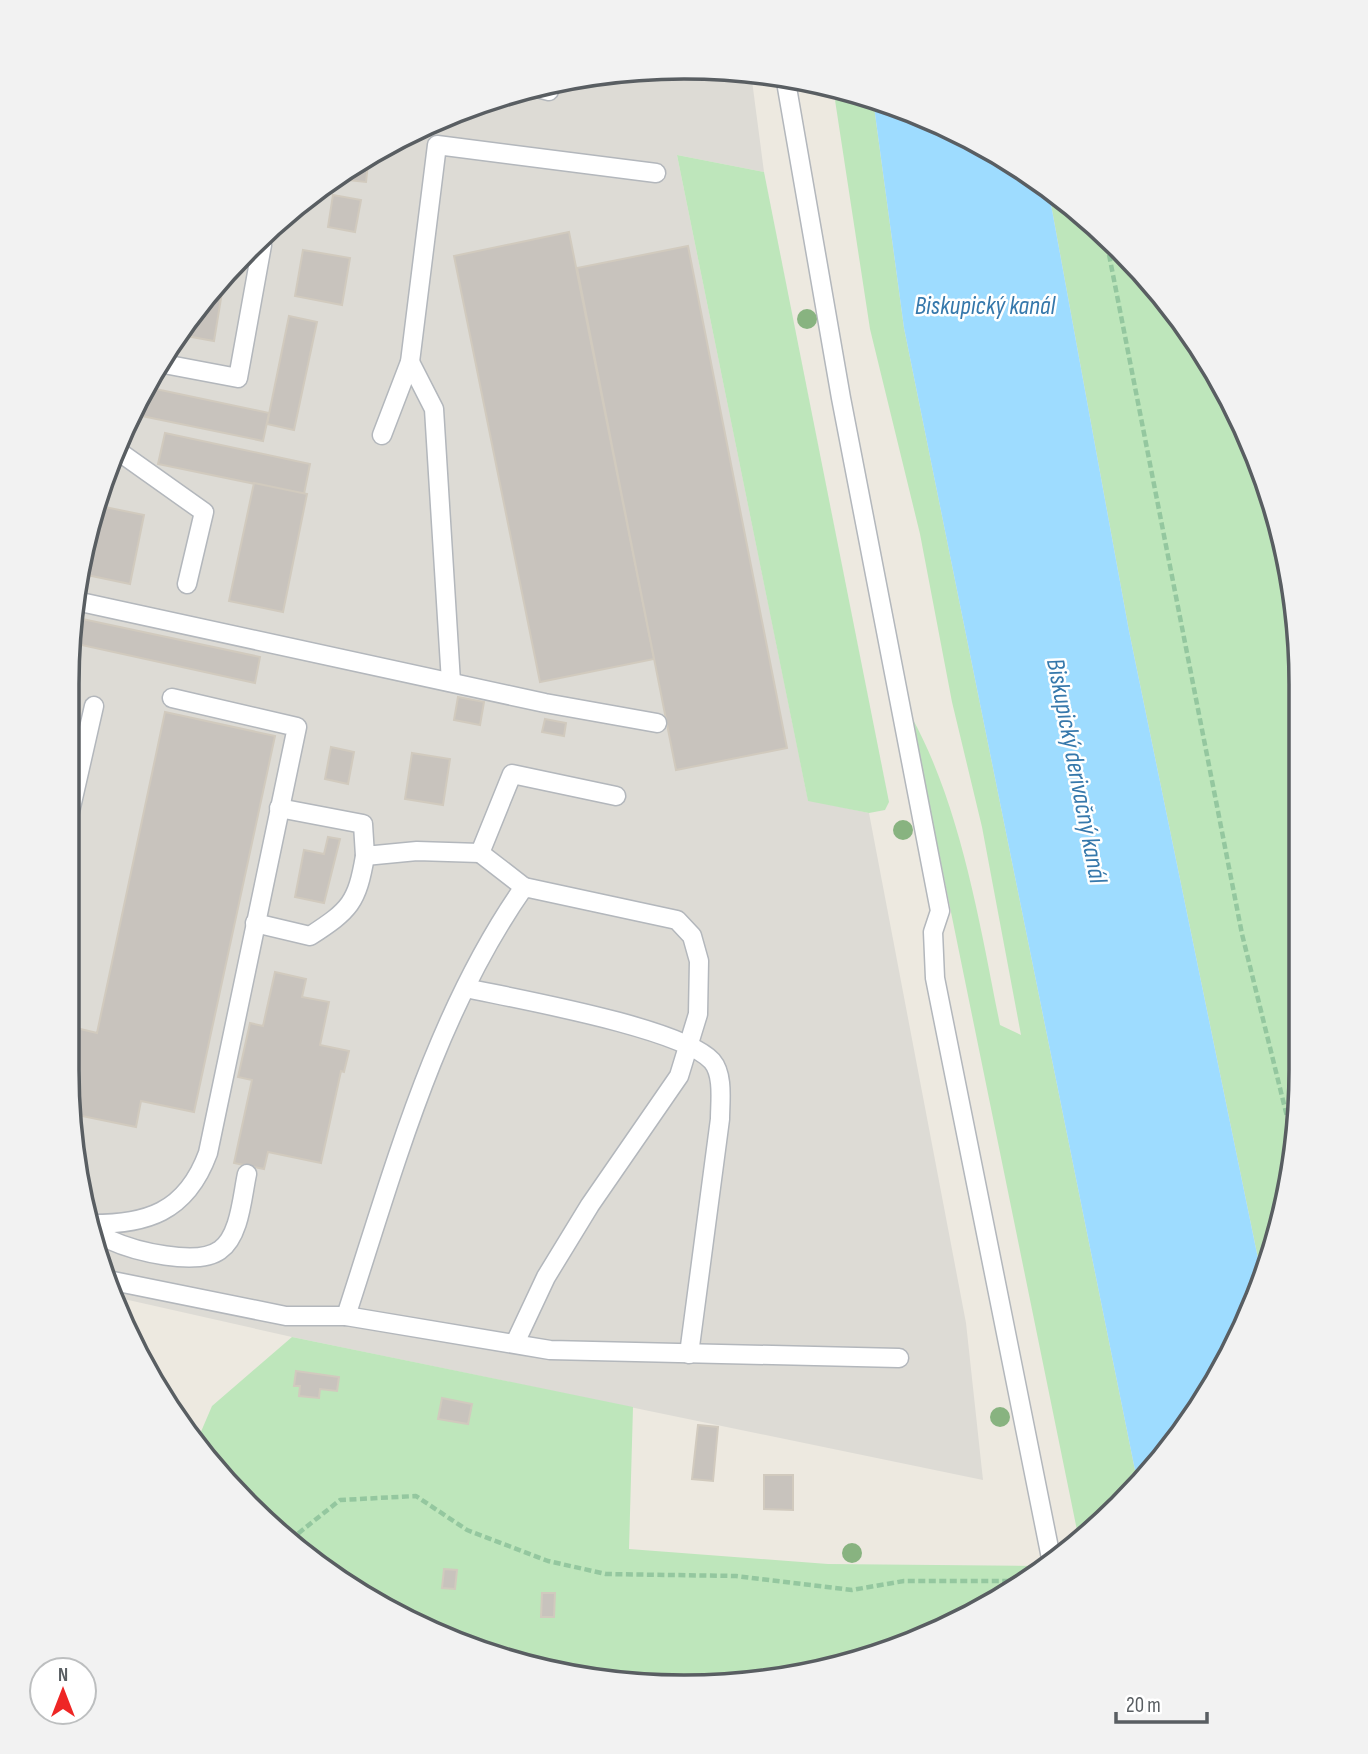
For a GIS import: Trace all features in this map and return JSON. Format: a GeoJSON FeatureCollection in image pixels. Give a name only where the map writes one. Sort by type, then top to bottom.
{"type":"FeatureCollection","features":[{"type":"Feature","properties":{"kind":"lane"},"geometry":{"type":"LineString","coordinates":[[787,88],[841,398],[940,911],[933,932],[935,978],[1050,1552]]}},
{"type":"Feature","properties":{"kind":"lane"},"geometry":{"type":"LineString","coordinates":[[382,435],[410,362],[437,145],[656,173]]}},
{"type":"Feature","properties":{"kind":"lane"},"geometry":{"type":"LineString","coordinates":[[170,365],[238,378],[261,252]]}},
{"type":"Feature","properties":{"kind":"lane"},"geometry":{"type":"LineString","coordinates":[[410,362],[434,409],[451,682]]}},
{"type":"Feature","properties":{"kind":"lane"},"geometry":{"type":"LineString","coordinates":[[124,455],[204,512],[187,584]]}},
{"type":"Feature","properties":{"kind":"lane"},"geometry":{"type":"LineString","coordinates":[[84,603],[451,682],[657,723]]}},
{"type":"Feature","properties":{"kind":"lane"},"geometry":{"type":"LineString","coordinates":[[98,1224],[125,1224],[159,1213],[180,1202],[192,1188],[208,1153],[297,727],[172,698]]}},
{"type":"Feature","properties":{"kind":"lane"},"geometry":{"type":"LineString","coordinates":[[79,772],[94,706]]}},
{"type":"Feature","properties":{"kind":"lane"},"geometry":{"type":"LineString","coordinates":[[480,853],[512,774],[616,796]]}},
{"type":"Feature","properties":{"kind":"lane"},"geometry":{"type":"LineString","coordinates":[[255,923],[310,936],[338,918],[359,893],[365,856],[363,824],[279,808]]}},
{"type":"Feature","properties":{"kind":"lane"},"geometry":{"type":"LineString","coordinates":[[365,856],[417,851],[480,853],[524,887],[677,920],[692,936],[699,961],[698,1014],[679,1076],[590,1205],[546,1277],[515,1343]]}},
{"type":"Feature","properties":{"kind":"lane"},"geometry":{"type":"LineString","coordinates":[[346,1316],[440,1041],[492,932],[524,887]]}},
{"type":"Feature","properties":{"kind":"lane"},"geometry":{"type":"LineString","coordinates":[[466,988],[627,1025],[689,1044],[714,1063],[720,1086],[720,1119],[689,1354]]}},
{"type":"Feature","properties":{"kind":"lane"},"geometry":{"type":"LineString","coordinates":[[101,1234],[109,1240],[150,1252],[187,1258],[208,1256],[221,1250],[229,1240],[239,1216],[247,1174]]}},
{"type":"Feature","properties":{"kind":"lane"},"geometry":{"type":"LineString","coordinates":[[117,1282],[286,1316],[346,1316],[550,1349],[899,1358]]}},
{"type":"Feature","properties":{"kind":"path"},"geometry":{"type":"LineString","coordinates":[[1109,253],[1242,934],[1287,1117]]}},
{"type":"Feature","properties":{"kind":"path"},"geometry":{"type":"LineString","coordinates":[[297,1535],[340,1500],[416,1496],[467,1530],[548,1560],[606,1574],[736,1576],[852,1590],[904,1581],[1007,1581]]}},
{"type":"Feature","properties":{"kind":"shaded area"},"geometry":{"type":"Polygon","coordinates":[[[644,80],[724,80],[752,83],[764,172],[677,155],[808,800],[869,813],[966,1323],[983,1480],[292,1337],[124,1299],[99,1227],[90,1188],[80,1110],[79,1070],[80,644],[90,566],[111,489],[141,416],[160,381],[204,316],[229,285],[285,229],[348,181],[381,160],[416,141],[489,111],[566,90],[644,80]]]}},
{"type":"Feature","properties":{"kind":"green space"},"geometry":{"type":"Polygon","coordinates":[[[835,98],[874,110],[904,328],[1136,1473],[1077,1530],[911,716],[943,788],[956,827],[976,907],[1000,1025],[1021,1035],[982,827],[952,702],[920,534],[870,329],[835,98]]]}},
{"type":"Feature","properties":{"kind":"green space"},"geometry":{"type":"Polygon","coordinates":[[[677,155],[764,172],[889,802],[885,810],[869,813],[808,801],[677,155]]]}},
{"type":"Feature","properties":{"kind":"green space"},"geometry":{"type":"Polygon","coordinates":[[[1051,203],[1083,229],[1139,285],[1187,348],[1208,381],[1227,416],[1257,489],[1278,566],[1288,644],[1289,684],[1288,1110],[1278,1188],[1258,1261],[1129,631],[1051,203]]]}},
{"type":"Feature","properties":{"kind":"green space"},"geometry":{"type":"Polygon","coordinates":[[[292,1337],[633,1407],[629,1549],[828,1564],[1030,1566],[987,1594],[916,1629],[841,1655],[802,1664],[724,1674],[684,1675],[644,1674],[566,1664],[489,1643],[416,1613],[381,1594],[316,1550],[256,1498],[204,1438],[200,1433],[212,1406],[292,1337]]]}},
{"type":"Feature","properties":{"kind":"water","name":"Biskupický kanál"},"geometry":{"type":"Polygon","coordinates":[[[874,110],[952,141],[987,160],[1051,203],[1129,631],[1258,1261],[1227,1338],[1208,1373],[1164,1438],[1136,1473],[904,328],[874,110]]]}},
{"type":"Feature","properties":{"kind":"building"},"geometry":{"type":"Polygon","coordinates":[[[367,169],[366,182],[349,180],[367,169]]]}},
{"type":"Feature","properties":{"kind":"building"},"geometry":{"type":"Polygon","coordinates":[[[333,195],[361,200],[355,232],[328,227],[333,195]]]}},
{"type":"Feature","properties":{"kind":"building"},"geometry":{"type":"Polygon","coordinates":[[[569,232],[654,659],[540,682],[454,256],[569,232]]]}},
{"type":"Feature","properties":{"kind":"building"},"geometry":{"type":"Polygon","coordinates":[[[688,246],[787,748],[676,770],[577,268],[688,246]]]}},
{"type":"Feature","properties":{"kind":"building"},"geometry":{"type":"Polygon","coordinates":[[[303,250],[350,258],[342,305],[295,296],[303,250]]]}},
{"type":"Feature","properties":{"kind":"building"},"geometry":{"type":"Polygon","coordinates":[[[222,294],[214,341],[189,337],[222,294]]]}},
{"type":"Feature","properties":{"kind":"building"},"geometry":{"type":"Polygon","coordinates":[[[289,316],[317,322],[294,430],[267,424],[289,316]]]}},
{"type":"Feature","properties":{"kind":"building"},"geometry":{"type":"Polygon","coordinates":[[[156,389],[269,413],[263,441],[141,416],[156,389]]]}},
{"type":"Feature","properties":{"kind":"building"},"geometry":{"type":"Polygon","coordinates":[[[165,433],[310,464],[304,494],[158,464],[165,433]]]}},
{"type":"Feature","properties":{"kind":"building"},"geometry":{"type":"Polygon","coordinates":[[[254,483],[307,494],[283,612],[229,601],[254,483]]]}},
{"type":"Feature","properties":{"kind":"building"},"geometry":{"type":"Polygon","coordinates":[[[105,507],[144,515],[130,584],[89,575],[105,507]]]}},
{"type":"Feature","properties":{"kind":"building"},"geometry":{"type":"Polygon","coordinates":[[[83,619],[260,657],[255,683],[80,645],[83,619]]]}},
{"type":"Feature","properties":{"kind":"building"},"geometry":{"type":"Polygon","coordinates":[[[458,697],[484,702],[480,725],[454,720],[458,697]]]}},
{"type":"Feature","properties":{"kind":"building"},"geometry":{"type":"Polygon","coordinates":[[[165,712],[275,736],[194,1112],[141,1101],[136,1127],[81,1116],[79,1029],[97,1033],[165,712]]]}},
{"type":"Feature","properties":{"kind":"building"},"geometry":{"type":"Polygon","coordinates":[[[545,719],[566,723],[564,736],[542,732],[545,719]]]}},
{"type":"Feature","properties":{"kind":"building"},"geometry":{"type":"Polygon","coordinates":[[[331,747],[354,752],[348,784],[325,779],[331,747]]]}},
{"type":"Feature","properties":{"kind":"building"},"geometry":{"type":"Polygon","coordinates":[[[412,753],[450,759],[443,805],[405,799],[412,753]]]}},
{"type":"Feature","properties":{"kind":"building"},"geometry":{"type":"Polygon","coordinates":[[[328,837],[340,839],[324,903],[295,897],[304,850],[324,854],[328,837]]]}},
{"type":"Feature","properties":{"kind":"building"},"geometry":{"type":"Polygon","coordinates":[[[275,972],[306,979],[302,997],[329,1002],[320,1045],[349,1051],[344,1072],[341,1071],[321,1163],[268,1152],[264,1169],[234,1163],[252,1080],[238,1077],[250,1023],[263,1026],[275,972]]]}},
{"type":"Feature","properties":{"kind":"building"},"geometry":{"type":"Polygon","coordinates":[[[296,1371],[339,1377],[337,1391],[320,1389],[319,1398],[299,1396],[300,1386],[294,1386],[296,1371]]]}},
{"type":"Feature","properties":{"kind":"building"},"geometry":{"type":"Polygon","coordinates":[[[442,1398],[472,1404],[468,1424],[438,1419],[442,1398]]]}},
{"type":"Feature","properties":{"kind":"building"},"geometry":{"type":"Polygon","coordinates":[[[698,1425],[718,1427],[713,1481],[692,1479],[698,1425]]]}},
{"type":"Feature","properties":{"kind":"building"},"geometry":{"type":"Polygon","coordinates":[[[764,1475],[793,1475],[793,1510],[764,1509],[764,1475]]]}},
{"type":"Feature","properties":{"kind":"building"},"geometry":{"type":"Polygon","coordinates":[[[444,1569],[457,1570],[455,1589],[442,1588],[444,1569]]]}},
{"type":"Feature","properties":{"kind":"building"},"geometry":{"type":"Polygon","coordinates":[[[542,1593],[555,1593],[554,1617],[541,1617],[542,1593]]]}},
{"type":"Feature","properties":{"kind":"water label","name":"Biskupický derivačný kanál"},"geometry":{"type":"Point","coordinates":[1076,771]}}]}
